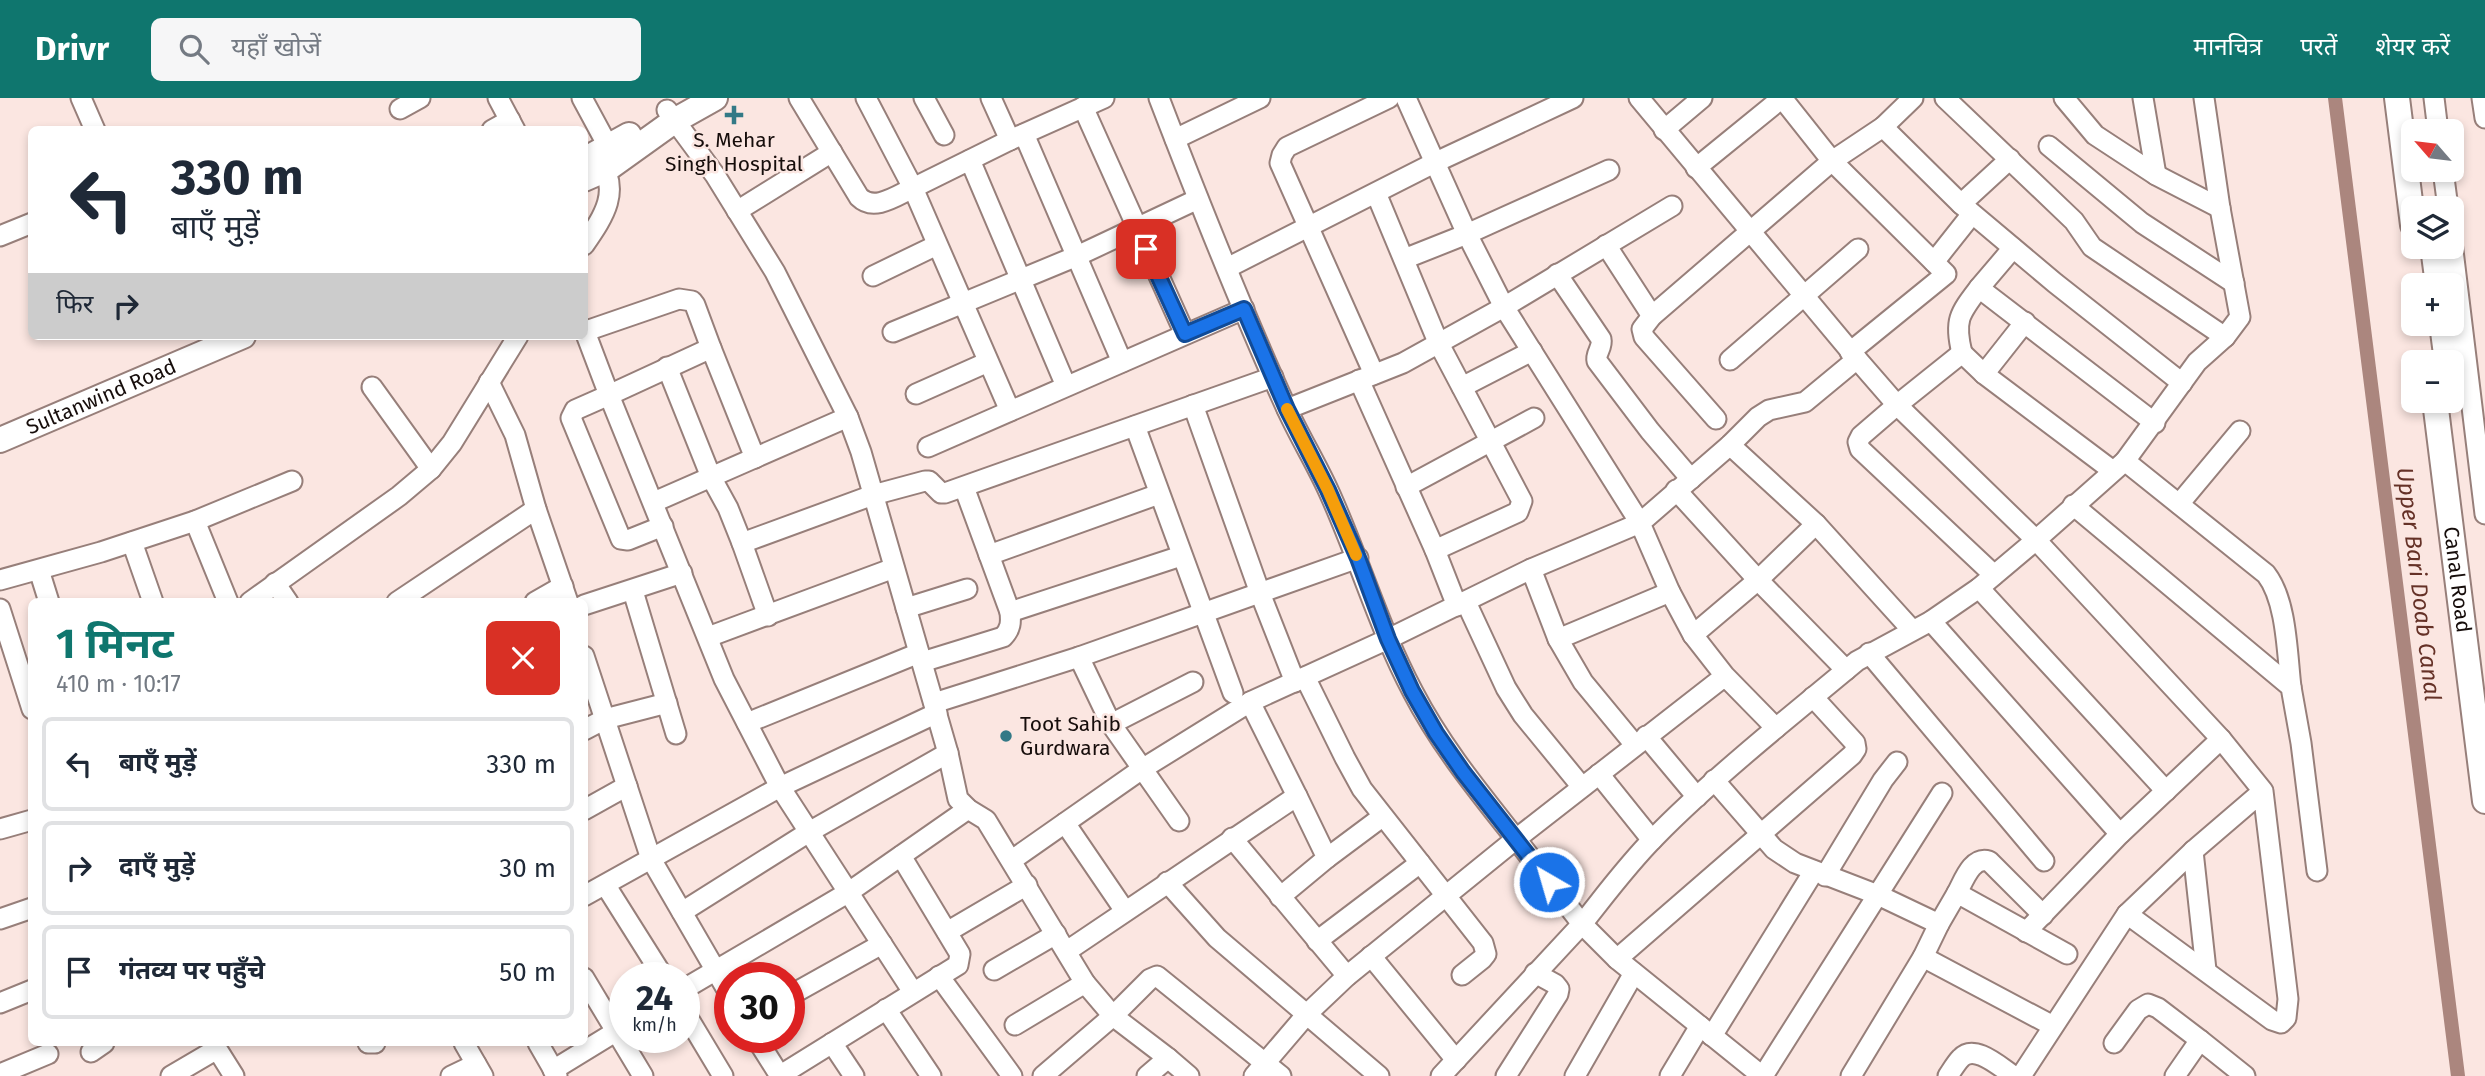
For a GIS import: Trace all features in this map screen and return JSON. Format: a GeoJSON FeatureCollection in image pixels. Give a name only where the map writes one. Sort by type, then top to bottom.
{"type":"FeatureCollection","features":[{"type":"Feature","properties":{"kind":"main road"},"geometry":{"type":"LineString","coordinates":[[596,162],[675,110],[715,98]]}},
{"type":"Feature","properties":{"kind":"main road"},"geometry":{"type":"LineString","coordinates":[[2397,98],[2409,196]]}},
{"type":"Feature","properties":{"kind":"main road"},"geometry":{"type":"LineString","coordinates":[[2414,98],[2417,119]]}},
{"type":"Feature","properties":{"kind":"main road"},"geometry":{"type":"LineString","coordinates":[[0,424],[187,353],[205,340]]}},
{"type":"Feature","properties":{"kind":"main road","name":"Sultanwind Road"},"geometry":{"type":"LineString","coordinates":[[0,440],[187,353],[230,340]]}},
{"type":"Feature","properties":{"kind":"main road","name":"Canal Road"},"geometry":{"type":"LineString","coordinates":[[2436,413],[2485,802]]}},
{"type":"Feature","properties":{"kind":"main road","name":"Canal Road"},"geometry":{"type":"LineString","coordinates":[[2454,413],[2485,665]]}},
{"type":"Feature","properties":{"kind":"street"},"geometry":{"type":"LineString","coordinates":[[81,98],[93,126]]}},
{"type":"Feature","properties":{"kind":"street"},"geometry":{"type":"LineString","coordinates":[[400,109],[421,98]]}},
{"type":"Feature","properties":{"kind":"street"},"geometry":{"type":"LineString","coordinates":[[498,98],[512,125]]}},
{"type":"Feature","properties":{"kind":"street"},"geometry":{"type":"LineString","coordinates":[[582,98],[596,162],[611,193],[588,239]]}},
{"type":"Feature","properties":{"kind":"street"},"geometry":{"type":"LineString","coordinates":[[799,98],[859,197],[874,205],[1104,98]]}},
{"type":"Feature","properties":{"kind":"street"},"geometry":{"type":"LineString","coordinates":[[866,98],[913,188],[1010,411]]}},
{"type":"Feature","properties":{"kind":"street"},"geometry":{"type":"LineString","coordinates":[[924,98],[944,135]]}},
{"type":"Feature","properties":{"kind":"street"},"geometry":{"type":"LineString","coordinates":[[991,98],[1017,137],[1077,256],[1122,362]]}},
{"type":"Feature","properties":{"kind":"street"},"geometry":{"type":"LineString","coordinates":[[1159,98],[1198,199],[1273,377],[1358,558],[1388,639],[1412,691],[1436,733],[1463,772],[1582,924],[1616,959],[1706,1031],[1742,1070],[1763,1076],[1942,793]]}},
{"type":"Feature","properties":{"kind":"street"},"geometry":{"type":"LineString","coordinates":[[1175,139],[1260,98]]}},
{"type":"Feature","properties":{"kind":"street"},"geometry":{"type":"LineString","coordinates":[[1389,98],[1287,148],[1280,163],[1367,377],[1406,488],[1435,550],[1506,688],[1523,715],[1582,787]]}},
{"type":"Feature","properties":{"kind":"street"},"geometry":{"type":"LineString","coordinates":[[1406,98],[1466,234],[1504,307],[1640,523],[1670,592],[1693,635],[1725,676],[1776,728]]}},
{"type":"Feature","properties":{"kind":"street"},"geometry":{"type":"LineString","coordinates":[[1227,268],[1436,162],[1573,98]]}},
{"type":"Feature","properties":{"kind":"street"},"geometry":{"type":"LineString","coordinates":[[1639,98],[1897,405],[2036,540],[2221,739],[2263,792],[2288,999],[2286,1018],[2281,1023],[2272,1020],[2127,914]]}},
{"type":"Feature","properties":{"kind":"street"},"geometry":{"type":"LineString","coordinates":[[1664,130],[1702,98]]}},
{"type":"Feature","properties":{"kind":"street"},"geometry":{"type":"LineString","coordinates":[[1012,860],[1241,698],[1300,679],[1531,569],[1640,523],[1758,417],[1769,410],[1805,401],[1946,274],[1832,161],[1782,98],[1696,169]]}},
{"type":"Feature","properties":{"kind":"street"},"geometry":{"type":"LineString","coordinates":[[1716,419],[1644,337],[1642,330],[1652,316],[1832,161],[1883,127],[1913,98]]}},
{"type":"Feature","properties":{"kind":"street"},"geometry":{"type":"LineString","coordinates":[[1945,98],[2074,221],[2092,247],[2225,337]]}},
{"type":"Feature","properties":{"kind":"street"},"geometry":{"type":"LineString","coordinates":[[2064,98],[2095,135],[2156,175],[2220,208]]}},
{"type":"Feature","properties":{"kind":"street"},"geometry":{"type":"LineString","coordinates":[[2143,98],[2156,175]]}},
{"type":"Feature","properties":{"kind":"street"},"geometry":{"type":"LineString","coordinates":[[1441,1076],[1582,924],[1652,840],[1697,796],[1846,670],[1869,653],[1931,621],[1979,588],[2036,540],[2119,466],[2155,423],[2203,355],[2225,337],[2240,317],[2204,98]]}},
{"type":"Feature","properties":{"kind":"street"},"geometry":{"type":"LineString","coordinates":[[2434,98],[2437,119]]}},
{"type":"Feature","properties":{"kind":"street"},"geometry":{"type":"LineString","coordinates":[[2482,98],[2485,118]]}},
{"type":"Feature","properties":{"kind":"street"},"geometry":{"type":"LineString","coordinates":[[1083,107],[1185,334]]}},
{"type":"Feature","properties":{"kind":"street"},"geometry":{"type":"LineString","coordinates":[[675,110],[775,272],[848,417],[948,753],[958,799],[986,820],[1085,983],[1113,1016],[1189,1076]]}},
{"type":"Feature","properties":{"kind":"street"},"geometry":{"type":"LineString","coordinates":[[1883,127],[1966,209],[2054,284],[2182,383]]}},
{"type":"Feature","properties":{"kind":"street"},"geometry":{"type":"LineString","coordinates":[[2049,146],[2142,223],[2234,283]]}},
{"type":"Feature","properties":{"kind":"street"},"geometry":{"type":"LineString","coordinates":[[737,211],[832,152]]}},
{"type":"Feature","properties":{"kind":"street"},"geometry":{"type":"LineString","coordinates":[[1934,262],[1966,209],[2010,159]]}},
{"type":"Feature","properties":{"kind":"street"},"geometry":{"type":"LineString","coordinates":[[970,160],[1066,386]]}},
{"type":"Feature","properties":{"kind":"street"},"geometry":{"type":"LineString","coordinates":[[1404,258],[1466,234],[1609,170]]}},
{"type":"Feature","properties":{"kind":"street"},"geometry":{"type":"LineString","coordinates":[[1376,193],[1438,341],[1522,506],[1518,512],[1435,550]]}},
{"type":"Feature","properties":{"kind":"street"},"geometry":{"type":"LineString","coordinates":[[893,331],[1077,256],[1198,199]]}},
{"type":"Feature","properties":{"kind":"street"},"geometry":{"type":"LineString","coordinates":[[1287,409],[1402,363],[1504,307],[1672,206]]}},
{"type":"Feature","properties":{"kind":"street"},"geometry":{"type":"LineString","coordinates":[[0,236],[28,225]]}},
{"type":"Feature","properties":{"kind":"street"},"geometry":{"type":"LineString","coordinates":[[873,276],[937,245]]}},
{"type":"Feature","properties":{"kind":"street"},"geometry":{"type":"LineString","coordinates":[[1606,245],[1652,316]]}},
{"type":"Feature","properties":{"kind":"street"},"geometry":{"type":"LineString","coordinates":[[2013,248],[1962,309],[1957,330],[1962,353],[1984,374],[2119,466],[2179,503],[2266,574],[2271,581],[2280,607],[2317,871]]}},
{"type":"Feature","properties":{"kind":"street"},"geometry":{"type":"LineString","coordinates":[[1730,360],[1858,249]]}},
{"type":"Feature","properties":{"kind":"street"},"geometry":{"type":"LineString","coordinates":[[2454,259],[2485,514]]}},
{"type":"Feature","properties":{"kind":"street"},"geometry":{"type":"LineString","coordinates":[[1557,274],[1601,340],[1597,361],[1684,484],[1758,580],[1846,670]]}},
{"type":"Feature","properties":{"kind":"street"},"geometry":{"type":"LineString","coordinates":[[1979,288],[2155,423]]}},
{"type":"Feature","properties":{"kind":"street"},"geometry":{"type":"LineString","coordinates":[[588,329],[679,299],[686,299],[695,305],[755,458]]}},
{"type":"Feature","properties":{"kind":"street"},"geometry":{"type":"LineString","coordinates":[[928,447],[1244,309]]}},
{"type":"Feature","properties":{"kind":"street"},"geometry":{"type":"LineString","coordinates":[[1984,374],[2025,322]]}},
{"type":"Feature","properties":{"kind":"street"},"geometry":{"type":"LineString","coordinates":[[588,338],[724,678],[780,787],[912,992]]}},
{"type":"Feature","properties":{"kind":"street"},"geometry":{"type":"LineString","coordinates":[[255,598],[399,496],[431,469],[452,443],[515,340]]}},
{"type":"Feature","properties":{"kind":"street"},"geometry":{"type":"LineString","coordinates":[[663,526],[628,540],[619,537],[571,418],[575,410],[711,348]]}},
{"type":"Feature","properties":{"kind":"street"},"geometry":{"type":"LineString","coordinates":[[1462,387],[1532,351]]}},
{"type":"Feature","properties":{"kind":"street"},"geometry":{"type":"LineString","coordinates":[[1962,353],[1897,405],[1861,436],[1858,442],[1860,449],[1994,575]]}},
{"type":"Feature","properties":{"kind":"street"},"geometry":{"type":"LineString","coordinates":[[916,394],[988,362]]}},
{"type":"Feature","properties":{"kind":"street"},"geometry":{"type":"LineString","coordinates":[[667,367],[711,477],[728,508],[768,616]]}},
{"type":"Feature","properties":{"kind":"street"},"geometry":{"type":"LineString","coordinates":[[742,543],[873,495],[925,481],[933,483],[941,493],[964,487],[1273,377]]}},
{"type":"Feature","properties":{"kind":"street"},"geometry":{"type":"LineString","coordinates":[[489,382],[515,435],[536,509],[565,594]]}},
{"type":"Feature","properties":{"kind":"street"},"geometry":{"type":"LineString","coordinates":[[372,387],[431,469]]}},
{"type":"Feature","properties":{"kind":"street"},"geometry":{"type":"LineString","coordinates":[[1193,405],[1260,593],[1300,679],[1382,817],[1447,895],[1486,949],[1482,959],[1462,975]]}},
{"type":"Feature","properties":{"kind":"street"},"geometry":{"type":"LineString","coordinates":[[654,502],[848,417]]}},
{"type":"Feature","properties":{"kind":"street"},"geometry":{"type":"LineString","coordinates":[[1406,488],[1534,418]]}},
{"type":"Feature","properties":{"kind":"street"},"geometry":{"type":"LineString","coordinates":[[1135,426],[1203,613],[1241,698],[1297,796],[1328,858]]}},
{"type":"Feature","properties":{"kind":"street"},"geometry":{"type":"LineString","coordinates":[[2179,503],[2240,431]]}},
{"type":"Feature","properties":{"kind":"street"},"geometry":{"type":"LineString","coordinates":[[1730,444],[1816,524],[1912,630]]}},
{"type":"Feature","properties":{"kind":"street"},"geometry":{"type":"LineString","coordinates":[[0,580],[195,521],[292,481]]}},
{"type":"Feature","properties":{"kind":"street"},"geometry":{"type":"LineString","coordinates":[[747,723],[920,657],[1003,637],[1008,632],[1011,625],[1010,612],[964,487]]}},
{"type":"Feature","properties":{"kind":"street"},"geometry":{"type":"LineString","coordinates":[[989,555],[1158,494]]}},
{"type":"Feature","properties":{"kind":"street"},"geometry":{"type":"LineString","coordinates":[[2073,505],[2291,687]]}},
{"type":"Feature","properties":{"kind":"street"},"geometry":{"type":"LineString","coordinates":[[403,598],[536,509]]}},
{"type":"Feature","properties":{"kind":"street"},"geometry":{"type":"LineString","coordinates":[[195,521],[226,598]]}},
{"type":"Feature","properties":{"kind":"street"},"geometry":{"type":"LineString","coordinates":[[1693,635],[1758,580],[1816,524]]}},
{"type":"Feature","properties":{"kind":"street"},"geometry":{"type":"LineString","coordinates":[[132,542],[152,598]]}},
{"type":"Feature","properties":{"kind":"street"},"geometry":{"type":"LineString","coordinates":[[1010,612],[1181,556]]}},
{"type":"Feature","properties":{"kind":"street"},"geometry":{"type":"LineString","coordinates":[[588,894],[780,787],[935,708],[1358,558]]}},
{"type":"Feature","properties":{"kind":"street"},"geometry":{"type":"LineString","coordinates":[[708,637],[894,568]]}},
{"type":"Feature","properties":{"kind":"street"},"geometry":{"type":"LineString","coordinates":[[1531,569],[1558,639],[1583,682],[1697,796]]}},
{"type":"Feature","properties":{"kind":"street"},"geometry":{"type":"LineString","coordinates":[[39,570],[47,598]]}},
{"type":"Feature","properties":{"kind":"street"},"geometry":{"type":"LineString","coordinates":[[588,604],[682,573]]}},
{"type":"Feature","properties":{"kind":"street"},"geometry":{"type":"LineString","coordinates":[[275,583],[285,598]]}},
{"type":"Feature","properties":{"kind":"street"},"geometry":{"type":"LineString","coordinates":[[1979,588],[2166,791]]}},
{"type":"Feature","properties":{"kind":"street"},"geometry":{"type":"LineString","coordinates":[[906,608],[967,589]]}},
{"type":"Feature","properties":{"kind":"street"},"geometry":{"type":"LineString","coordinates":[[633,590],[676,734]]}},
{"type":"Feature","properties":{"kind":"street"},"geometry":{"type":"LineString","coordinates":[[1558,639],[1670,592]]}},
{"type":"Feature","properties":{"kind":"street"},"geometry":{"type":"LineString","coordinates":[[0,609],[4,632],[28,698]]}},
{"type":"Feature","properties":{"kind":"street"},"geometry":{"type":"LineString","coordinates":[[1931,621],[2120,834]]}},
{"type":"Feature","properties":{"kind":"street"},"geometry":{"type":"LineString","coordinates":[[1869,653],[2043,861]]}},
{"type":"Feature","properties":{"kind":"street"},"geometry":{"type":"LineString","coordinates":[[1079,657],[1111,724],[1179,821]]}},
{"type":"Feature","properties":{"kind":"street"},"geometry":{"type":"LineString","coordinates":[[588,668],[651,859],[714,969]]}},
{"type":"Feature","properties":{"kind":"street"},"geometry":{"type":"LineString","coordinates":[[1043,1076],[1113,1016],[1150,978],[1157,976],[1267,1072],[1307,1014],[1347,976],[1516,839],[1725,676]]}},
{"type":"Feature","properties":{"kind":"street"},"geometry":{"type":"LineString","coordinates":[[1111,724],[1193,682]]}},
{"type":"Feature","properties":{"kind":"street"},"geometry":{"type":"LineString","coordinates":[[1616,959],[1853,755],[1855,743],[1813,697]]}},
{"type":"Feature","properties":{"kind":"street"},"geometry":{"type":"LineString","coordinates":[[588,728],[605,719],[667,703]]}},
{"type":"Feature","properties":{"kind":"street"},"geometry":{"type":"LineString","coordinates":[[2026,932],[2120,834],[2221,739]]}},
{"type":"Feature","properties":{"kind":"street"},"geometry":{"type":"LineString","coordinates":[[682,912],[809,832],[948,753]]}},
{"type":"Feature","properties":{"kind":"street"},"geometry":{"type":"LineString","coordinates":[[1670,1076],[1706,1031],[1897,762]]}},
{"type":"Feature","properties":{"kind":"street"},"geometry":{"type":"LineString","coordinates":[[1599,774],[1652,840]]}},
{"type":"Feature","properties":{"kind":"street"},"geometry":{"type":"LineString","coordinates":[[1714,780],[1774,849],[1795,863],[1878,895],[1940,924]]}},
{"type":"Feature","properties":{"kind":"street"},"geometry":{"type":"LineString","coordinates":[[588,808],[627,786]]}},
{"type":"Feature","properties":{"kind":"street"},"geometry":{"type":"LineString","coordinates":[[2021,1076],[2127,914],[2193,851],[2263,792]]}},
{"type":"Feature","properties":{"kind":"street"},"geometry":{"type":"LineString","coordinates":[[1067,951],[1297,796]]}},
{"type":"Feature","properties":{"kind":"street"},"geometry":{"type":"LineString","coordinates":[[730,962],[849,892],[968,809]]}},
{"type":"Feature","properties":{"kind":"street"},"geometry":{"type":"LineString","coordinates":[[1280,897],[1382,817]]}},
{"type":"Feature","properties":{"kind":"street"},"geometry":{"type":"LineString","coordinates":[[0,829],[28,821]]}},
{"type":"Feature","properties":{"kind":"street"},"geometry":{"type":"LineString","coordinates":[[1065,823],[1125,911]]}},
{"type":"Feature","properties":{"kind":"street"},"geometry":{"type":"LineString","coordinates":[[1232,838],[1347,976]]}},
{"type":"Feature","properties":{"kind":"street"},"geometry":{"type":"LineString","coordinates":[[2193,851],[2206,970]]}},
{"type":"Feature","properties":{"kind":"street"},"geometry":{"type":"LineString","coordinates":[[765,1053],[779,1076],[958,965],[960,954],[901,856]]}},
{"type":"Feature","properties":{"kind":"street"},"geometry":{"type":"LineString","coordinates":[[1851,1076],[1923,957],[1975,862],[1982,859],[1989,861],[2043,915]]}},
{"type":"Feature","properties":{"kind":"street"},"geometry":{"type":"LineString","coordinates":[[1317,941],[1420,863]]}},
{"type":"Feature","properties":{"kind":"street"},"geometry":{"type":"LineString","coordinates":[[1167,883],[1217,939],[1379,1076]]}},
{"type":"Feature","properties":{"kind":"street"},"geometry":{"type":"LineString","coordinates":[[947,932],[1027,885]]}},
{"type":"Feature","properties":{"kind":"street"},"geometry":{"type":"LineString","coordinates":[[606,886],[654,962]]}},
{"type":"Feature","properties":{"kind":"street"},"geometry":{"type":"LineString","coordinates":[[1957,893],[2067,954]]}},
{"type":"Feature","properties":{"kind":"street"},"geometry":{"type":"LineString","coordinates":[[0,919],[28,909]]}},
{"type":"Feature","properties":{"kind":"street"},"geometry":{"type":"LineString","coordinates":[[994,970],[1056,934]]}},
{"type":"Feature","properties":{"kind":"street"},"geometry":{"type":"LineString","coordinates":[[805,987],[882,944]]}},
{"type":"Feature","properties":{"kind":"street"},"geometry":{"type":"LineString","coordinates":[[1371,956],[1456,1059]]}},
{"type":"Feature","properties":{"kind":"street"},"geometry":{"type":"LineString","coordinates":[[1923,957],[2053,1026]]}},
{"type":"Feature","properties":{"kind":"street"},"geometry":{"type":"LineString","coordinates":[[1506,1076],[1558,994],[1559,989],[1555,984],[1535,973]]}},
{"type":"Feature","properties":{"kind":"street"},"geometry":{"type":"LineString","coordinates":[[1575,1076],[1634,973]]}},
{"type":"Feature","properties":{"kind":"street"},"geometry":{"type":"LineString","coordinates":[[939,976],[1012,1076]]}},
{"type":"Feature","properties":{"kind":"street"},"geometry":{"type":"LineString","coordinates":[[1016,1025],[1085,983]]}},
{"type":"Feature","properties":{"kind":"street"},"geometry":{"type":"LineString","coordinates":[[588,984],[609,1012]]}},
{"type":"Feature","properties":{"kind":"street"},"geometry":{"type":"LineString","coordinates":[[0,1003],[28,991]]}},
{"type":"Feature","properties":{"kind":"street"},"geometry":{"type":"LineString","coordinates":[[2113,1043],[2138,1010],[2148,1004],[2158,1008],[2245,1076]]}},
{"type":"Feature","properties":{"kind":"street"},"geometry":{"type":"LineString","coordinates":[[886,1009],[931,1076]]}},
{"type":"Feature","properties":{"kind":"street"},"geometry":{"type":"LineString","coordinates":[[539,1046],[555,1073],[609,1037]]}},
{"type":"Feature","properties":{"kind":"street"},"geometry":{"type":"LineString","coordinates":[[700,1038],[723,1076]]}},
{"type":"Feature","properties":{"kind":"street"},"geometry":{"type":"LineString","coordinates":[[2175,1076],[2200,1040]]}},
{"type":"Feature","properties":{"kind":"street"},"geometry":{"type":"LineString","coordinates":[[832,1043],[854,1076]]}},
{"type":"Feature","properties":{"kind":"street"},"geometry":{"type":"LineString","coordinates":[[171,1076],[217,1046]]}},
{"type":"Feature","properties":{"kind":"street"},"geometry":{"type":"LineString","coordinates":[[219,1046],[234,1076]]}},
{"type":"Feature","properties":{"kind":"street"},"geometry":{"type":"LineString","coordinates":[[451,1076],[480,1070],[466,1046]]}},
{"type":"Feature","properties":{"kind":"street"},"geometry":{"type":"LineString","coordinates":[[0,1074],[50,1048]]}},
{"type":"Feature","properties":{"kind":"street"},"geometry":{"type":"LineString","coordinates":[[38,1076],[50,1048]]}},
{"type":"Feature","properties":{"kind":"street"},"geometry":{"type":"LineString","coordinates":[[1948,1076],[1962,1056],[1970,1052],[1979,1054],[2014,1076]]}},
{"type":"Feature","properties":{"kind":"street"},"geometry":{"type":"LineString","coordinates":[[632,1053],[643,1076]]}},
{"type":"Feature","properties":{"kind":"street"},"geometry":{"type":"LineString","coordinates":[[1147,1076],[1168,1058]]}},
{"type":"Feature","properties":{"kind":"waterway","name":"Upper Bari Doab Canal"},"geometry":{"type":"LineString","coordinates":[[2335,98],[2458,1076]]}},
{"type":"Feature","properties":{"kind":"slow traffic"},"geometry":{"type":"LineString","coordinates":[[1287,409],[1328,490],[1356,555]]}},
{"type":"Feature","properties":{"kind":"place","name":"S. Mehar Singh Hospital"},"geometry":{"type":"Point","coordinates":[734,115]}},
{"type":"Feature","properties":{"kind":"place","name":"Toot Sahib Gurdwara"},"geometry":{"type":"Point","coordinates":[1006,736]}},
{"type":"Feature","properties":{"kind":"route"},"geometry":{"type":"LineString","coordinates":[[1146,249],[1185,334],[1244,309],[1287,409],[1328,490],[1358,558],[1388,639],[1412,691],[1463,772],[1549,882]]}}]}
